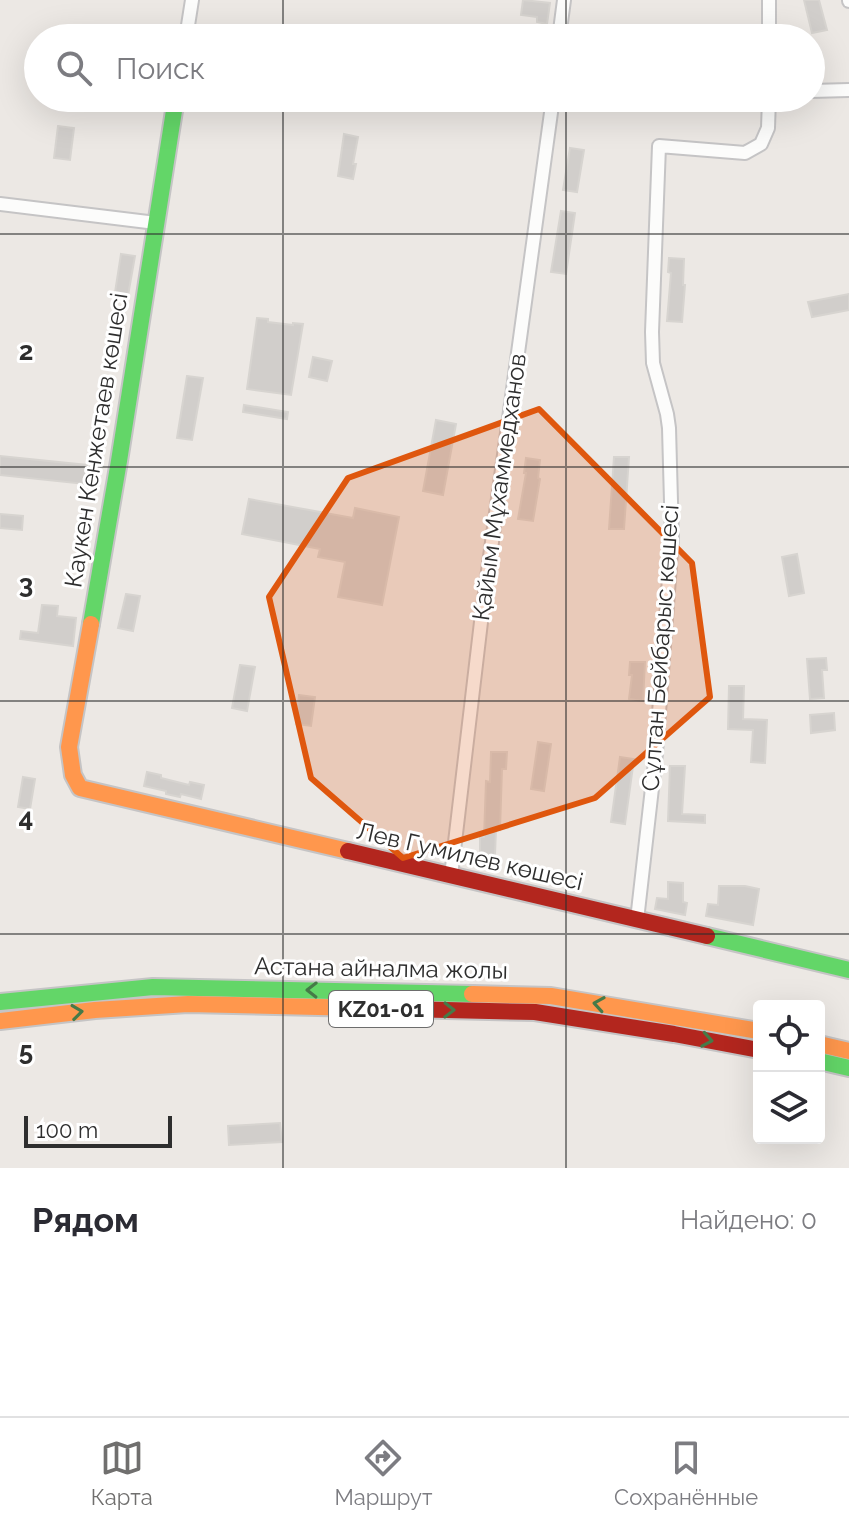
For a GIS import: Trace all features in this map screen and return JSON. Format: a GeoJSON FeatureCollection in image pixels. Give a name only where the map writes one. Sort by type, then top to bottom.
{"type":"FeatureCollection","features":[{"type":"Feature","properties":{"kind":"main road","name":"Каукен Кенжетаев көшесі"},"geometry":{"type":"LineString","coordinates":[[80,788],[73,775],[69,747],[119,461],[174,112]]}},
{"type":"Feature","properties":{"kind":"main road","name":"Лев Гумилев көшесі"},"geometry":{"type":"LineString","coordinates":[[80,788],[849,970]]}},
{"type":"Feature","properties":{"kind":"main road","name":"Астана айналма жолы"},"geometry":{"type":"LineString","coordinates":[[0,1002],[153,987],[551,996],[753,1030]]}},
{"type":"Feature","properties":{"kind":"main road","name":"Астана айналма жолы"},"geometry":{"type":"LineString","coordinates":[[0,1021],[188,1004],[535,1012],[753,1049]]}},
{"type":"Feature","properties":{"kind":"main road"},"geometry":{"type":"LineString","coordinates":[[825,1045],[849,1051]]}},
{"type":"Feature","properties":{"kind":"main road"},"geometry":{"type":"LineString","coordinates":[[825,1062],[849,1068]]}},
{"type":"Feature","properties":{"kind":"street"},"geometry":{"type":"LineString","coordinates":[[188,24],[192,0]]}},
{"type":"Feature","properties":{"kind":"street"},"geometry":{"type":"LineString","coordinates":[[561,24],[564,0]]}},
{"type":"Feature","properties":{"kind":"street"},"geometry":{"type":"LineString","coordinates":[[769,0],[769,24]]}},
{"type":"Feature","properties":{"kind":"street"},"geometry":{"type":"LineString","coordinates":[[825,91],[849,90]]}},
{"type":"Feature","properties":{"kind":"street","name":"Қайым Мұхаммедханов"},"geometry":{"type":"LineString","coordinates":[[451,876],[481,622],[551,112]]}},
{"type":"Feature","properties":{"kind":"street","name":"Сұлтан Бейбарыс көшесі"},"geometry":{"type":"LineString","coordinates":[[637,920],[656,753],[672,538],[669,428],[652,347],[659,146],[745,153],[761,144],[768,128],[769,112]]}},
{"type":"Feature","properties":{"kind":"street"},"geometry":{"type":"LineString","coordinates":[[0,204],[156,223]]}},
{"type":"Feature","properties":{"kind":"highlighted area"},"geometry":{"type":"Polygon","coordinates":[[[539,409],[692,563],[710,697],[595,798],[403,858],[311,778],[269,597],[348,478],[539,409]]]}},
{"type":"Feature","properties":{"kind":"building"},"geometry":{"type":"Polygon","coordinates":[[[523,0],[550,3],[547,24],[537,22],[537,17],[521,15],[523,0]]]}},
{"type":"Feature","properties":{"kind":"building"},"geometry":{"type":"Polygon","coordinates":[[[804,0],[819,0],[827,30],[825,24],[810,24],[804,0]]]}},
{"type":"Feature","properties":{"kind":"building"},"geometry":{"type":"Polygon","coordinates":[[[58,126],[74,128],[70,160],[54,158],[58,126]]]}},
{"type":"Feature","properties":{"kind":"building"},"geometry":{"type":"Polygon","coordinates":[[[344,134],[358,137],[353,179],[338,176],[344,134]]]}},
{"type":"Feature","properties":{"kind":"building"},"geometry":{"type":"Polygon","coordinates":[[[570,148],[584,150],[577,192],[563,190],[570,148]]]}},
{"type":"Feature","properties":{"kind":"building"},"geometry":{"type":"Polygon","coordinates":[[[561,211],[575,213],[566,274],[551,272],[561,211]]]}},
{"type":"Feature","properties":{"kind":"building"},"geometry":{"type":"Polygon","coordinates":[[[121,254],[135,256],[127,301],[114,299],[121,254]]]}},
{"type":"Feature","properties":{"kind":"building"},"geometry":{"type":"Polygon","coordinates":[[[669,258],[684,259],[682,322],[667,321],[671,273],[668,272],[669,258]]]}},
{"type":"Feature","properties":{"kind":"building"},"geometry":{"type":"Polygon","coordinates":[[[849,294],[849,310],[812,317],[808,302],[849,294]]]}},
{"type":"Feature","properties":{"kind":"building"},"geometry":{"type":"Polygon","coordinates":[[[257,318],[268,319],[268,322],[303,324],[291,395],[247,389],[257,318]]]}},
{"type":"Feature","properties":{"kind":"building"},"geometry":{"type":"Polygon","coordinates":[[[313,357],[332,361],[327,381],[309,377],[313,357]]]}},
{"type":"Feature","properties":{"kind":"building"},"geometry":{"type":"Polygon","coordinates":[[[187,376],[203,378],[192,440],[177,438],[187,376]]]}},
{"type":"Feature","properties":{"kind":"building"},"geometry":{"type":"Polygon","coordinates":[[[244,405],[288,412],[287,419],[243,412],[244,405]]]}},
{"type":"Feature","properties":{"kind":"building"},"geometry":{"type":"Polygon","coordinates":[[[436,420],[456,424],[443,495],[423,491],[436,420]]]}},
{"type":"Feature","properties":{"kind":"building"},"geometry":{"type":"Polygon","coordinates":[[[0,456],[87,465],[85,484],[0,475],[0,456]]]}},
{"type":"Feature","properties":{"kind":"building"},"geometry":{"type":"Polygon","coordinates":[[[614,457],[629,457],[624,529],[609,529],[614,457]]]}},
{"type":"Feature","properties":{"kind":"building"},"geometry":{"type":"Polygon","coordinates":[[[526,458],[540,460],[533,521],[518,519],[526,458]]]}},
{"type":"Feature","properties":{"kind":"building"},"geometry":{"type":"Polygon","coordinates":[[[249,499],[353,518],[355,508],[399,517],[382,605],[338,597],[345,562],[318,557],[320,549],[242,534],[249,499]]]}},
{"type":"Feature","properties":{"kind":"building"},"geometry":{"type":"Polygon","coordinates":[[[0,514],[23,516],[22,530],[0,528],[0,514]]]}},
{"type":"Feature","properties":{"kind":"building"},"geometry":{"type":"Polygon","coordinates":[[[797,554],[804,593],[789,596],[782,557],[797,554]]]}},
{"type":"Feature","properties":{"kind":"building"},"geometry":{"type":"Polygon","coordinates":[[[126,594],[140,596],[133,631],[118,628],[126,594]]]}},
{"type":"Feature","properties":{"kind":"building"},"geometry":{"type":"Polygon","coordinates":[[[42,605],[58,606],[57,616],[76,618],[73,646],[20,639],[21,631],[38,633],[42,605]]]}},
{"type":"Feature","properties":{"kind":"building"},"geometry":{"type":"Polygon","coordinates":[[[826,658],[827,670],[822,670],[824,698],[810,699],[807,659],[826,658]]]}},
{"type":"Feature","properties":{"kind":"building"},"geometry":{"type":"Polygon","coordinates":[[[630,662],[645,662],[643,701],[629,699],[630,662]]]}},
{"type":"Feature","properties":{"kind":"building"},"geometry":{"type":"Polygon","coordinates":[[[240,665],[255,667],[247,711],[232,708],[240,665]]]}},
{"type":"Feature","properties":{"kind":"building"},"geometry":{"type":"Polygon","coordinates":[[[729,686],[744,686],[743,719],[767,720],[765,763],[751,762],[753,730],[728,729],[729,686]]]}},
{"type":"Feature","properties":{"kind":"building"},"geometry":{"type":"Polygon","coordinates":[[[299,695],[315,697],[311,726],[296,724],[299,695]]]}},
{"type":"Feature","properties":{"kind":"building"},"geometry":{"type":"Polygon","coordinates":[[[834,713],[835,730],[811,733],[810,715],[834,713]]]}},
{"type":"Feature","properties":{"kind":"building"},"geometry":{"type":"Polygon","coordinates":[[[538,742],[551,744],[544,791],[531,789],[538,742]]]}},
{"type":"Feature","properties":{"kind":"building"},"geometry":{"type":"Polygon","coordinates":[[[491,752],[507,752],[506,769],[502,769],[500,830],[496,829],[495,855],[480,854],[491,752]]]}},
{"type":"Feature","properties":{"kind":"building"},"geometry":{"type":"Polygon","coordinates":[[[620,757],[634,759],[625,824],[611,822],[620,757]]]}},
{"type":"Feature","properties":{"kind":"building"},"geometry":{"type":"Polygon","coordinates":[[[670,766],[685,766],[682,814],[705,815],[705,823],[668,821],[670,766]]]}},
{"type":"Feature","properties":{"kind":"building"},"geometry":{"type":"Polygon","coordinates":[[[147,772],[189,785],[190,782],[204,785],[201,799],[166,794],[166,791],[144,786],[147,772]]]}},
{"type":"Feature","properties":{"kind":"building"},"geometry":{"type":"Polygon","coordinates":[[[23,777],[35,779],[30,809],[18,807],[23,777]]]}},
{"type":"Feature","properties":{"kind":"building"},"geometry":{"type":"Polygon","coordinates":[[[668,882],[683,883],[683,902],[687,903],[685,915],[655,909],[657,898],[668,899],[668,882]]]}},
{"type":"Feature","properties":{"kind":"building"},"geometry":{"type":"Polygon","coordinates":[[[719,886],[759,889],[753,925],[706,916],[708,904],[718,905],[719,886]]]}},
{"type":"Feature","properties":{"kind":"building"},"geometry":{"type":"Polygon","coordinates":[[[280,1123],[282,1142],[229,1145],[228,1126],[280,1123]]]}},
{"type":"Feature","properties":{"kind":"traffic: fast"},"geometry":{"type":"LineString","coordinates":[[91,624],[174,112]]}},
{"type":"Feature","properties":{"kind":"traffic: fast"},"geometry":{"type":"LineString","coordinates":[[707,936],[849,970]]}},
{"type":"Feature","properties":{"kind":"traffic: fast"},"geometry":{"type":"LineString","coordinates":[[0,1002],[153,987],[472,994]]}},
{"type":"Feature","properties":{"kind":"traffic: fast"},"geometry":{"type":"LineString","coordinates":[[825,1062],[849,1068]]}},
{"type":"Feature","properties":{"kind":"traffic: slow"},"geometry":{"type":"LineString","coordinates":[[91,624],[69,747],[73,775],[80,788],[348,851]]}},
{"type":"Feature","properties":{"kind":"traffic: slow"},"geometry":{"type":"LineString","coordinates":[[472,994],[551,996],[753,1030]]}},
{"type":"Feature","properties":{"kind":"traffic: slow"},"geometry":{"type":"LineString","coordinates":[[0,1021],[188,1004],[404,1009]]}},
{"type":"Feature","properties":{"kind":"traffic: slow"},"geometry":{"type":"LineString","coordinates":[[825,1045],[849,1051]]}},
{"type":"Feature","properties":{"kind":"traffic: jam"},"geometry":{"type":"LineString","coordinates":[[348,851],[707,936]]}},
{"type":"Feature","properties":{"kind":"traffic: jam"},"geometry":{"type":"LineString","coordinates":[[404,1009],[535,1012],[753,1049]]}}]}
